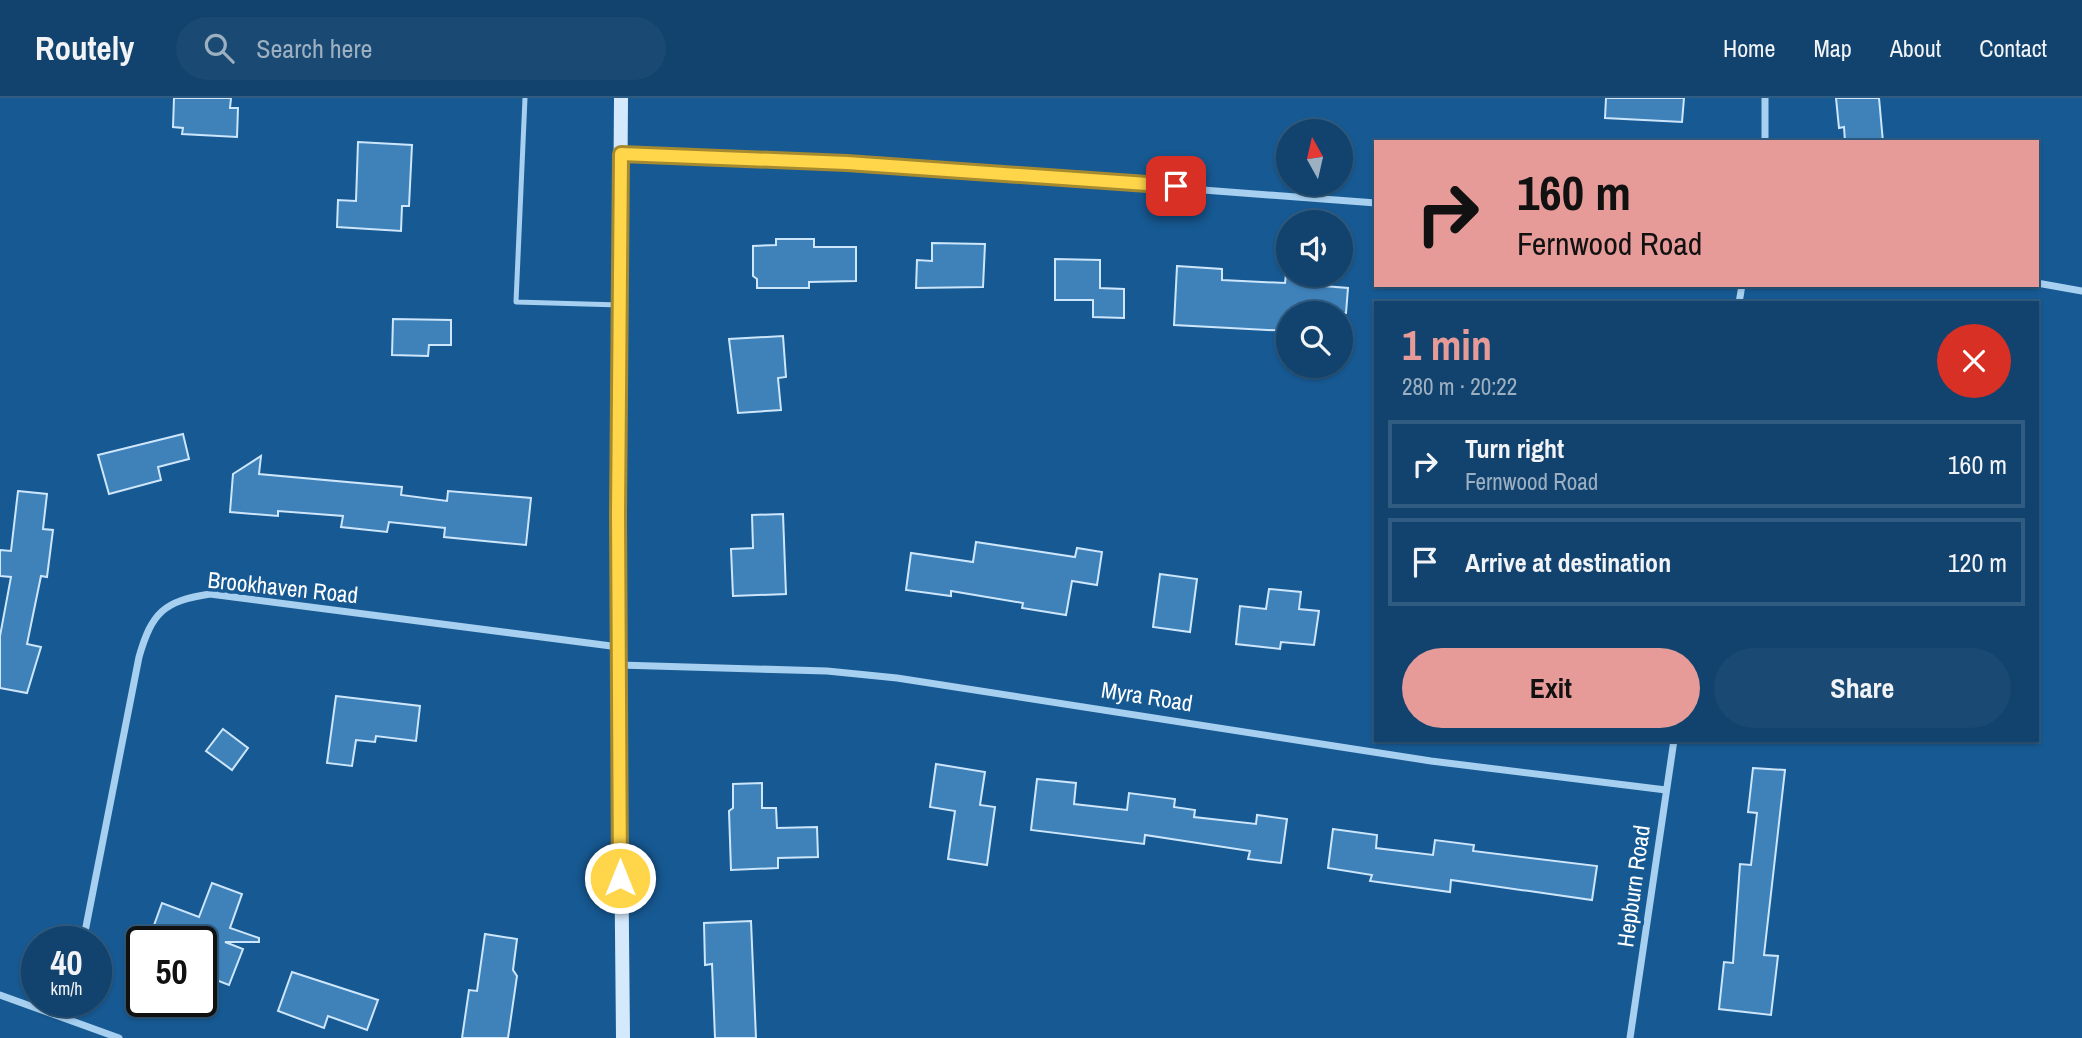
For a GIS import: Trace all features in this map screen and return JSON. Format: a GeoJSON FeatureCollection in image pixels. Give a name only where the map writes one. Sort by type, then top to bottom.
{"type":"FeatureCollection","features":[{"type":"Feature","properties":{"kind":"main road"},"geometry":{"type":"LineString","coordinates":[[621,98],[619,665],[623,1038]]}},
{"type":"Feature","properties":{"kind":"street"},"geometry":{"type":"LineString","coordinates":[[1765,98],[1765,140]]}},
{"type":"Feature","properties":{"kind":"street"},"geometry":{"type":"LineString","coordinates":[[621,154],[847,163],[1374,203]]}},
{"type":"Feature","properties":{"kind":"street"},"geometry":{"type":"LineString","coordinates":[[2039,283],[2082,290]]}},
{"type":"Feature","properties":{"kind":"street","name":"Brookhaven Road"},"geometry":{"type":"LineString","coordinates":[[86,926],[146,632],[160,610],[182,598],[210,594],[619,647]]}},
{"type":"Feature","properties":{"kind":"street","name":"Myra Road"},"geometry":{"type":"LineString","coordinates":[[619,665],[827,671],[897,678],[1431,761],[1666,790]]}},
{"type":"Feature","properties":{"kind":"street","name":"Hepburn Road"},"geometry":{"type":"LineString","coordinates":[[1630,1038],[1674,742]]}},
{"type":"Feature","properties":{"kind":"street"},"geometry":{"type":"LineString","coordinates":[[0,995],[119,1038]]}},
{"type":"Feature","properties":{"kind":"lane"},"geometry":{"type":"LineString","coordinates":[[525,98],[516,302],[620,305]]}},
{"type":"Feature","properties":{"kind":"building"},"geometry":{"type":"Polygon","coordinates":[[[174,98],[231,98],[230,108],[238,108],[237,137],[182,134],[183,128],[173,127],[174,98]]]}},
{"type":"Feature","properties":{"kind":"building"},"geometry":{"type":"Polygon","coordinates":[[[1606,98],[1684,98],[1682,122],[1605,118],[1606,98]]]}},
{"type":"Feature","properties":{"kind":"building"},"geometry":{"type":"Polygon","coordinates":[[[1836,98],[1879,98],[1883,140],[1845,140],[1844,127],[1839,128],[1836,98]]]}},
{"type":"Feature","properties":{"kind":"building"},"geometry":{"type":"Polygon","coordinates":[[[358,142],[412,145],[409,206],[402,206],[401,231],[337,227],[338,200],[356,201],[358,142]]]}},
{"type":"Feature","properties":{"kind":"building"},"geometry":{"type":"Polygon","coordinates":[[[776,239],[814,239],[814,247],[856,247],[856,281],[809,282],[809,288],[757,288],[757,279],[753,276],[753,246],[776,245],[776,239]]]}},
{"type":"Feature","properties":{"kind":"building"},"geometry":{"type":"Polygon","coordinates":[[[932,243],[985,244],[983,287],[916,288],[917,260],[932,261],[932,243]]]}},
{"type":"Feature","properties":{"kind":"building"},"geometry":{"type":"Polygon","coordinates":[[[1055,259],[1100,260],[1100,288],[1124,289],[1124,318],[1093,317],[1093,300],[1055,300],[1055,259]]]}},
{"type":"Feature","properties":{"kind":"building"},"geometry":{"type":"Polygon","coordinates":[[[1177,266],[1222,269],[1222,280],[1276,283],[1276,287],[1348,288],[1347,301],[1276,301],[1276,330],[1174,325],[1177,266]]]}},
{"type":"Feature","properties":{"kind":"building"},"geometry":{"type":"Polygon","coordinates":[[[393,319],[451,320],[451,345],[429,345],[428,356],[392,355],[393,319]]]}},
{"type":"Feature","properties":{"kind":"building"},"geometry":{"type":"Polygon","coordinates":[[[783,336],[786,377],[778,378],[781,410],[738,413],[729,339],[783,336]]]}},
{"type":"Feature","properties":{"kind":"building"},"geometry":{"type":"Polygon","coordinates":[[[183,434],[189,459],[158,467],[161,480],[109,494],[98,455],[183,434]]]}},
{"type":"Feature","properties":{"kind":"building"},"geometry":{"type":"Polygon","coordinates":[[[261,456],[259,474],[402,487],[401,495],[447,501],[448,491],[531,498],[526,545],[444,537],[445,528],[389,522],[387,532],[341,527],[343,516],[278,511],[278,516],[230,512],[233,474],[261,456]]]}},
{"type":"Feature","properties":{"kind":"building"},"geometry":{"type":"Polygon","coordinates":[[[18,491],[47,494],[43,529],[53,530],[47,577],[41,576],[27,644],[41,647],[27,693],[0,688],[0,636],[11,577],[0,576],[0,550],[11,551],[18,491]]]}},
{"type":"Feature","properties":{"kind":"building"},"geometry":{"type":"Polygon","coordinates":[[[783,514],[786,594],[733,596],[731,549],[753,548],[752,515],[783,514]]]}},
{"type":"Feature","properties":{"kind":"building"},"geometry":{"type":"Polygon","coordinates":[[[976,542],[1075,557],[1077,548],[1102,552],[1097,585],[1072,581],[1066,615],[1022,608],[1023,603],[951,591],[951,596],[906,590],[911,553],[973,562],[976,542]]]}},
{"type":"Feature","properties":{"kind":"building"},"geometry":{"type":"Polygon","coordinates":[[[1160,574],[1197,579],[1190,632],[1153,627],[1160,574]]]}},
{"type":"Feature","properties":{"kind":"building"},"geometry":{"type":"Polygon","coordinates":[[[1269,589],[1301,592],[1299,609],[1319,611],[1314,645],[1281,642],[1280,649],[1236,644],[1240,606],[1266,609],[1269,589]]]}},
{"type":"Feature","properties":{"kind":"building"},"geometry":{"type":"Polygon","coordinates":[[[336,696],[420,706],[416,741],[376,736],[375,742],[356,740],[352,766],[327,763],[336,696]]]}},
{"type":"Feature","properties":{"kind":"building"},"geometry":{"type":"Polygon","coordinates":[[[223,729],[248,748],[232,770],[206,751],[223,729]]]}},
{"type":"Feature","properties":{"kind":"building"},"geometry":{"type":"Polygon","coordinates":[[[936,764],[985,772],[980,805],[995,807],[987,865],[948,859],[955,811],[930,807],[936,764]]]}},
{"type":"Feature","properties":{"kind":"building"},"geometry":{"type":"Polygon","coordinates":[[[1753,768],[1785,770],[1764,955],[1778,956],[1771,1015],[1719,1009],[1724,962],[1733,963],[1740,864],[1751,865],[1757,813],[1748,812],[1753,768]]]}},
{"type":"Feature","properties":{"kind":"building"},"geometry":{"type":"Polygon","coordinates":[[[1037,779],[1076,783],[1074,804],[1127,810],[1129,793],[1175,799],[1174,807],[1195,810],[1194,817],[1256,824],[1257,815],[1287,819],[1281,863],[1248,859],[1250,851],[1145,835],[1144,844],[1031,830],[1037,779]]]}},
{"type":"Feature","properties":{"kind":"building"},"geometry":{"type":"Polygon","coordinates":[[[762,783],[762,808],[776,808],[777,828],[817,827],[818,857],[778,858],[778,868],[731,870],[729,811],[733,808],[733,784],[762,783]]]}},
{"type":"Feature","properties":{"kind":"building"},"geometry":{"type":"Polygon","coordinates":[[[1333,829],[1377,835],[1376,848],[1433,855],[1435,840],[1474,845],[1473,851],[1597,866],[1592,900],[1451,880],[1450,892],[1370,881],[1372,875],[1328,868],[1333,829]]]}},
{"type":"Feature","properties":{"kind":"building"},"geometry":{"type":"Polygon","coordinates":[[[212,883],[242,894],[230,928],[259,938],[259,942],[225,942],[243,949],[229,985],[217,980],[217,926],[154,926],[162,903],[199,917],[212,883]]]}},
{"type":"Feature","properties":{"kind":"building"},"geometry":{"type":"Polygon","coordinates":[[[751,921],[756,1038],[715,1038],[712,964],[705,965],[704,923],[751,921]]]}},
{"type":"Feature","properties":{"kind":"building"},"geometry":{"type":"Polygon","coordinates":[[[485,934],[517,939],[513,970],[517,976],[508,1038],[462,1038],[469,990],[477,991],[485,934]]]}},
{"type":"Feature","properties":{"kind":"building"},"geometry":{"type":"Polygon","coordinates":[[[292,972],[378,1000],[367,1030],[328,1016],[324,1028],[278,1011],[292,972]]]}},
{"type":"Feature","properties":{"kind":"route"},"geometry":{"type":"LineString","coordinates":[[620,878],[618,513],[621,154],[847,163],[1176,186]]}}]}
